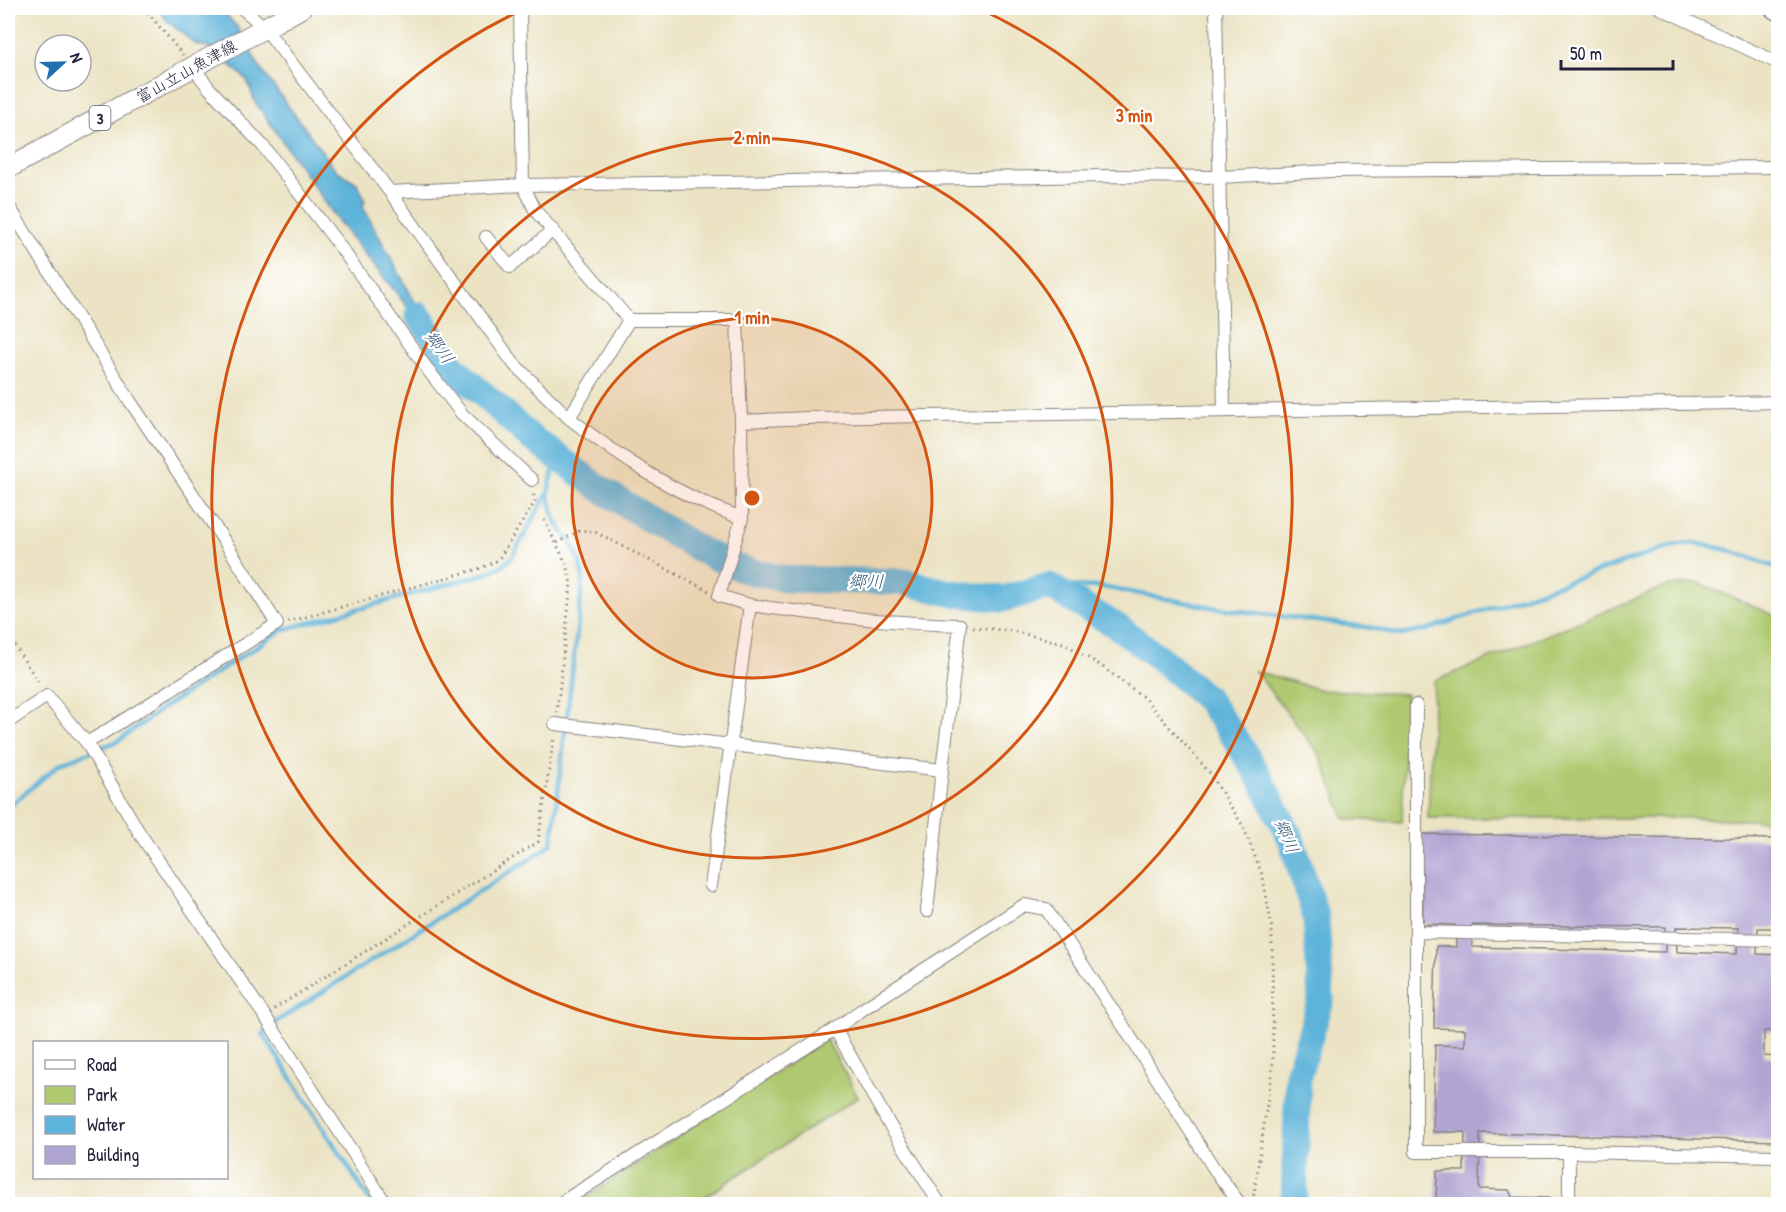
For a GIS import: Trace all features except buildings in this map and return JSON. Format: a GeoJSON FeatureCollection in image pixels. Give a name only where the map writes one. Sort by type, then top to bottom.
{"type":"FeatureCollection","features":[{"type":"Feature","properties":{"kind":"main road","name":"富山立山魚津線"},"geometry":{"type":"LineString","coordinates":[[8,168],[301,8]]}},
{"type":"Feature","properties":{"kind":"street"},"geometry":{"type":"LineString","coordinates":[[242,8],[390,192],[514,364],[569,418],[597,440],[654,478],[708,506],[742,518]]}},
{"type":"Feature","properties":{"kind":"street"},"geometry":{"type":"LineString","coordinates":[[520,8],[523,185],[535,210],[629,320],[737,320],[742,518],[719,596],[750,605],[848,618],[960,625],[927,911]]}},
{"type":"Feature","properties":{"kind":"street"},"geometry":{"type":"LineString","coordinates":[[1216,8],[1224,411]]}},
{"type":"Feature","properties":{"kind":"street"},"geometry":{"type":"LineString","coordinates":[[1660,8],[1779,63]]}},
{"type":"Feature","properties":{"kind":"street"},"geometry":{"type":"LineString","coordinates":[[193,67],[209,88],[263,146],[339,245],[462,414],[532,480]]}},
{"type":"Feature","properties":{"kind":"street"},"geometry":{"type":"LineString","coordinates":[[390,192],[523,185],[1107,176],[1220,177],[1343,170],[1779,167]]}},
{"type":"Feature","properties":{"kind":"street"},"geometry":{"type":"LineString","coordinates":[[8,204],[130,401],[277,624],[87,742]]}},
{"type":"Feature","properties":{"kind":"street"},"geometry":{"type":"LineString","coordinates":[[486,237],[510,267],[553,230]]}},
{"type":"Feature","properties":{"kind":"street"},"geometry":{"type":"LineString","coordinates":[[569,418],[629,320]]}},
{"type":"Feature","properties":{"kind":"street"},"geometry":{"type":"LineString","coordinates":[[741,421],[1779,402]]}},
{"type":"Feature","properties":{"kind":"street"},"geometry":{"type":"LineString","coordinates":[[711,886],[750,605]]}},
{"type":"Feature","properties":{"kind":"street"},"geometry":{"type":"LineString","coordinates":[[8,722],[47,696],[87,742],[140,834],[264,1015],[387,1204]]}},
{"type":"Feature","properties":{"kind":"street"},"geometry":{"type":"LineString","coordinates":[[1416,705],[1416,1152],[1779,1156]]}},
{"type":"Feature","properties":{"kind":"street"},"geometry":{"type":"LineString","coordinates":[[555,724],[942,770]]}},
{"type":"Feature","properties":{"kind":"street"},"geometry":{"type":"LineString","coordinates":[[559,1204],[835,1029],[1024,905],[1046,909],[1215,1170],[1240,1204]]}},
{"type":"Feature","properties":{"kind":"street"},"geometry":{"type":"LineString","coordinates":[[1416,932],[1779,940]]}},
{"type":"Feature","properties":{"kind":"street"},"geometry":{"type":"LineString","coordinates":[[835,1029],[940,1204]]}},
{"type":"Feature","properties":{"kind":"street"},"geometry":{"type":"LineString","coordinates":[[1569,1152],[1569,1204]]}},
{"type":"Feature","properties":{"kind":"path"},"geometry":{"type":"LineString","coordinates":[[144,8],[193,67]]}},
{"type":"Feature","properties":{"kind":"path"},"geometry":{"type":"LineString","coordinates":[[277,624],[481,568],[498,560],[535,502],[532,480]]}},
{"type":"Feature","properties":{"kind":"path"},"geometry":{"type":"LineString","coordinates":[[264,1015],[538,842],[555,724],[571,584],[567,565],[544,520]]}},
{"type":"Feature","properties":{"kind":"path"},"geometry":{"type":"LineString","coordinates":[[557,543],[581,530],[595,532],[719,596]]}},
{"type":"Feature","properties":{"kind":"path"},"geometry":{"type":"LineString","coordinates":[[960,625],[1012,631],[1063,643],[1100,665],[1143,698],[1209,772],[1243,826],[1263,877],[1272,929],[1273,1063],[1252,1204]]}},
{"type":"Feature","properties":{"kind":"path"},"geometry":{"type":"LineString","coordinates":[[8,635],[47,696]]}},
{"type":"Feature","properties":{"kind":"green space"},"geometry":{"type":"Polygon","coordinates":[[[1699,583],[1778,617],[1778,821],[1690,818],[1428,818],[1434,681],[1667,586],[1699,583]]]}},
{"type":"Feature","properties":{"kind":"green space"},"geometry":{"type":"Polygon","coordinates":[[[1255,671],[1322,690],[1406,694],[1402,822],[1345,819],[1320,755],[1255,671]]]}},
{"type":"Feature","properties":{"kind":"green space"},"geometry":{"type":"Polygon","coordinates":[[[826,1039],[858,1097],[694,1204],[576,1204],[826,1039]]]}},
{"type":"Feature","properties":{"kind":"water"},"geometry":{"type":"Polygon","coordinates":[[[159,8],[220,8],[237,27],[262,71],[336,170],[357,183],[365,199],[363,207],[427,324],[451,361],[339,222],[255,102],[247,80],[212,48],[195,44],[166,20],[159,8]]]}},
{"type":"Feature","properties":{"kind":"waterway","name":"郷川"},"geometry":{"type":"LineString","coordinates":[[418,315],[453,367],[530,437],[601,489],[702,551],[744,570],[785,579],[905,582],[950,593],[1003,599],[1049,586],[1118,627],[1166,663],[1207,699],[1260,778],[1291,839],[1316,918],[1321,1000],[1298,1075],[1294,1204]]}},
{"type":"Feature","properties":{"kind":"waterway"},"geometry":{"type":"LineString","coordinates":[[8,807],[61,763],[118,741],[163,708],[282,630],[488,573],[503,565],[512,557],[548,493],[557,456]]}},
{"type":"Feature","properties":{"kind":"waterway"},"geometry":{"type":"LineString","coordinates":[[372,1204],[263,1034],[276,1022],[552,843],[583,580],[580,562],[572,545],[555,520],[548,493]]}},
{"type":"Feature","properties":{"kind":"waterway"},"geometry":{"type":"LineString","coordinates":[[1049,586],[1102,587],[1217,608],[1373,628],[1401,635],[1426,630],[1672,546],[1695,543],[1728,550],[1778,568]]}}]}
